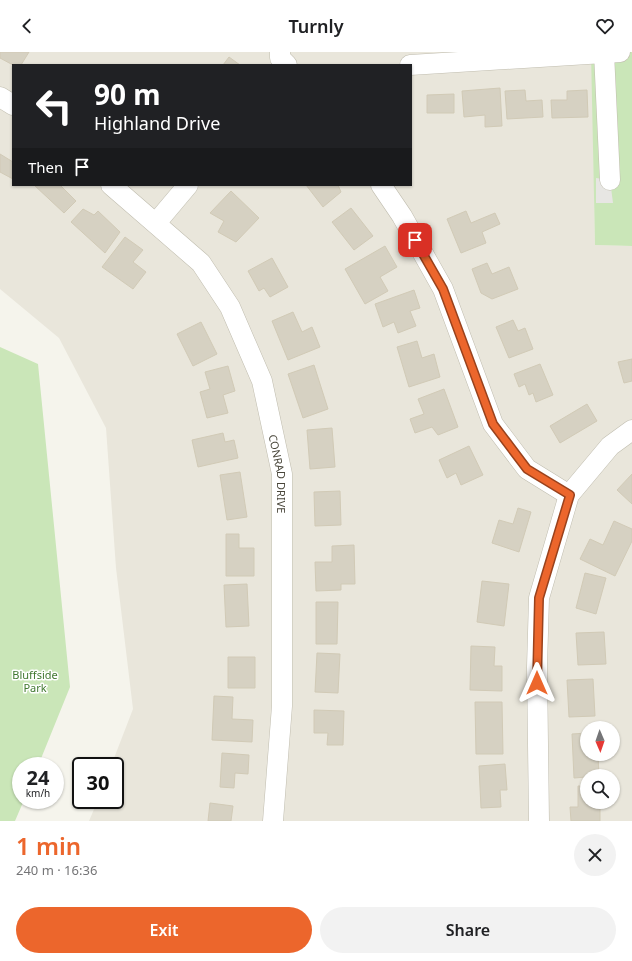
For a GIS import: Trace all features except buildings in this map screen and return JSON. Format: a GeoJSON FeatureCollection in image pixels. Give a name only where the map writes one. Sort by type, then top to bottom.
{"type":"FeatureCollection","features":[{"type":"Feature","properties":{"kind":"street"},"geometry":{"type":"LineString","coordinates":[[280,52],[280,58],[286,64]]}},
{"type":"Feature","properties":{"kind":"street"},"geometry":{"type":"LineString","coordinates":[[412,65],[612,52],[610,180]]}},
{"type":"Feature","properties":{"kind":"street"},"geometry":{"type":"LineString","coordinates":[[0,97],[12,104]]}},
{"type":"Feature","properties":{"kind":"street","name":"CONRAD DRIVE"},"geometry":{"type":"LineString","coordinates":[[112,186],[201,263],[230,307],[262,381],[282,474],[282,706],[273,821]]}},
{"type":"Feature","properties":{"kind":"street"},"geometry":{"type":"LineString","coordinates":[[156,223],[187,186]]}},
{"type":"Feature","properties":{"kind":"street"},"geometry":{"type":"LineString","coordinates":[[382,186],[402,216],[443,289],[493,424],[527,469],[570,495]]}},
{"type":"Feature","properties":{"kind":"street"},"geometry":{"type":"LineString","coordinates":[[540,821],[537,668],[539,598],[570,495],[610,446],[632,430]]}},
{"type":"Feature","properties":{"kind":"shaded area"},"geometry":{"type":"Polygon","coordinates":[[[0,52],[592,52],[595,245],[632,246],[632,821],[89,821],[94,809],[124,809],[124,757],[114,757],[133,709],[116,568],[106,428],[59,338],[0,289],[0,52]]]}},
{"type":"Feature","properties":{"kind":"shaded area"},"geometry":{"type":"Polygon","coordinates":[[[596,178],[610,180],[613,203],[596,203],[596,178]]]}},
{"type":"Feature","properties":{"kind":"green space"},"geometry":{"type":"Polygon","coordinates":[[[591,52],[632,52],[632,246],[595,245],[591,52]]]}},
{"type":"Feature","properties":{"kind":"green space","name":"Bluffside Park"},"geometry":{"type":"Polygon","coordinates":[[[0,347],[38,364],[70,687],[42,757],[12,757],[12,809],[20,809],[15,821],[0,821],[0,347]]]}},
{"type":"Feature","properties":{"kind":"route"},"geometry":{"type":"LineString","coordinates":[[415,240],[443,289],[493,424],[527,469],[570,495],[539,598],[537,683]]}}]}
